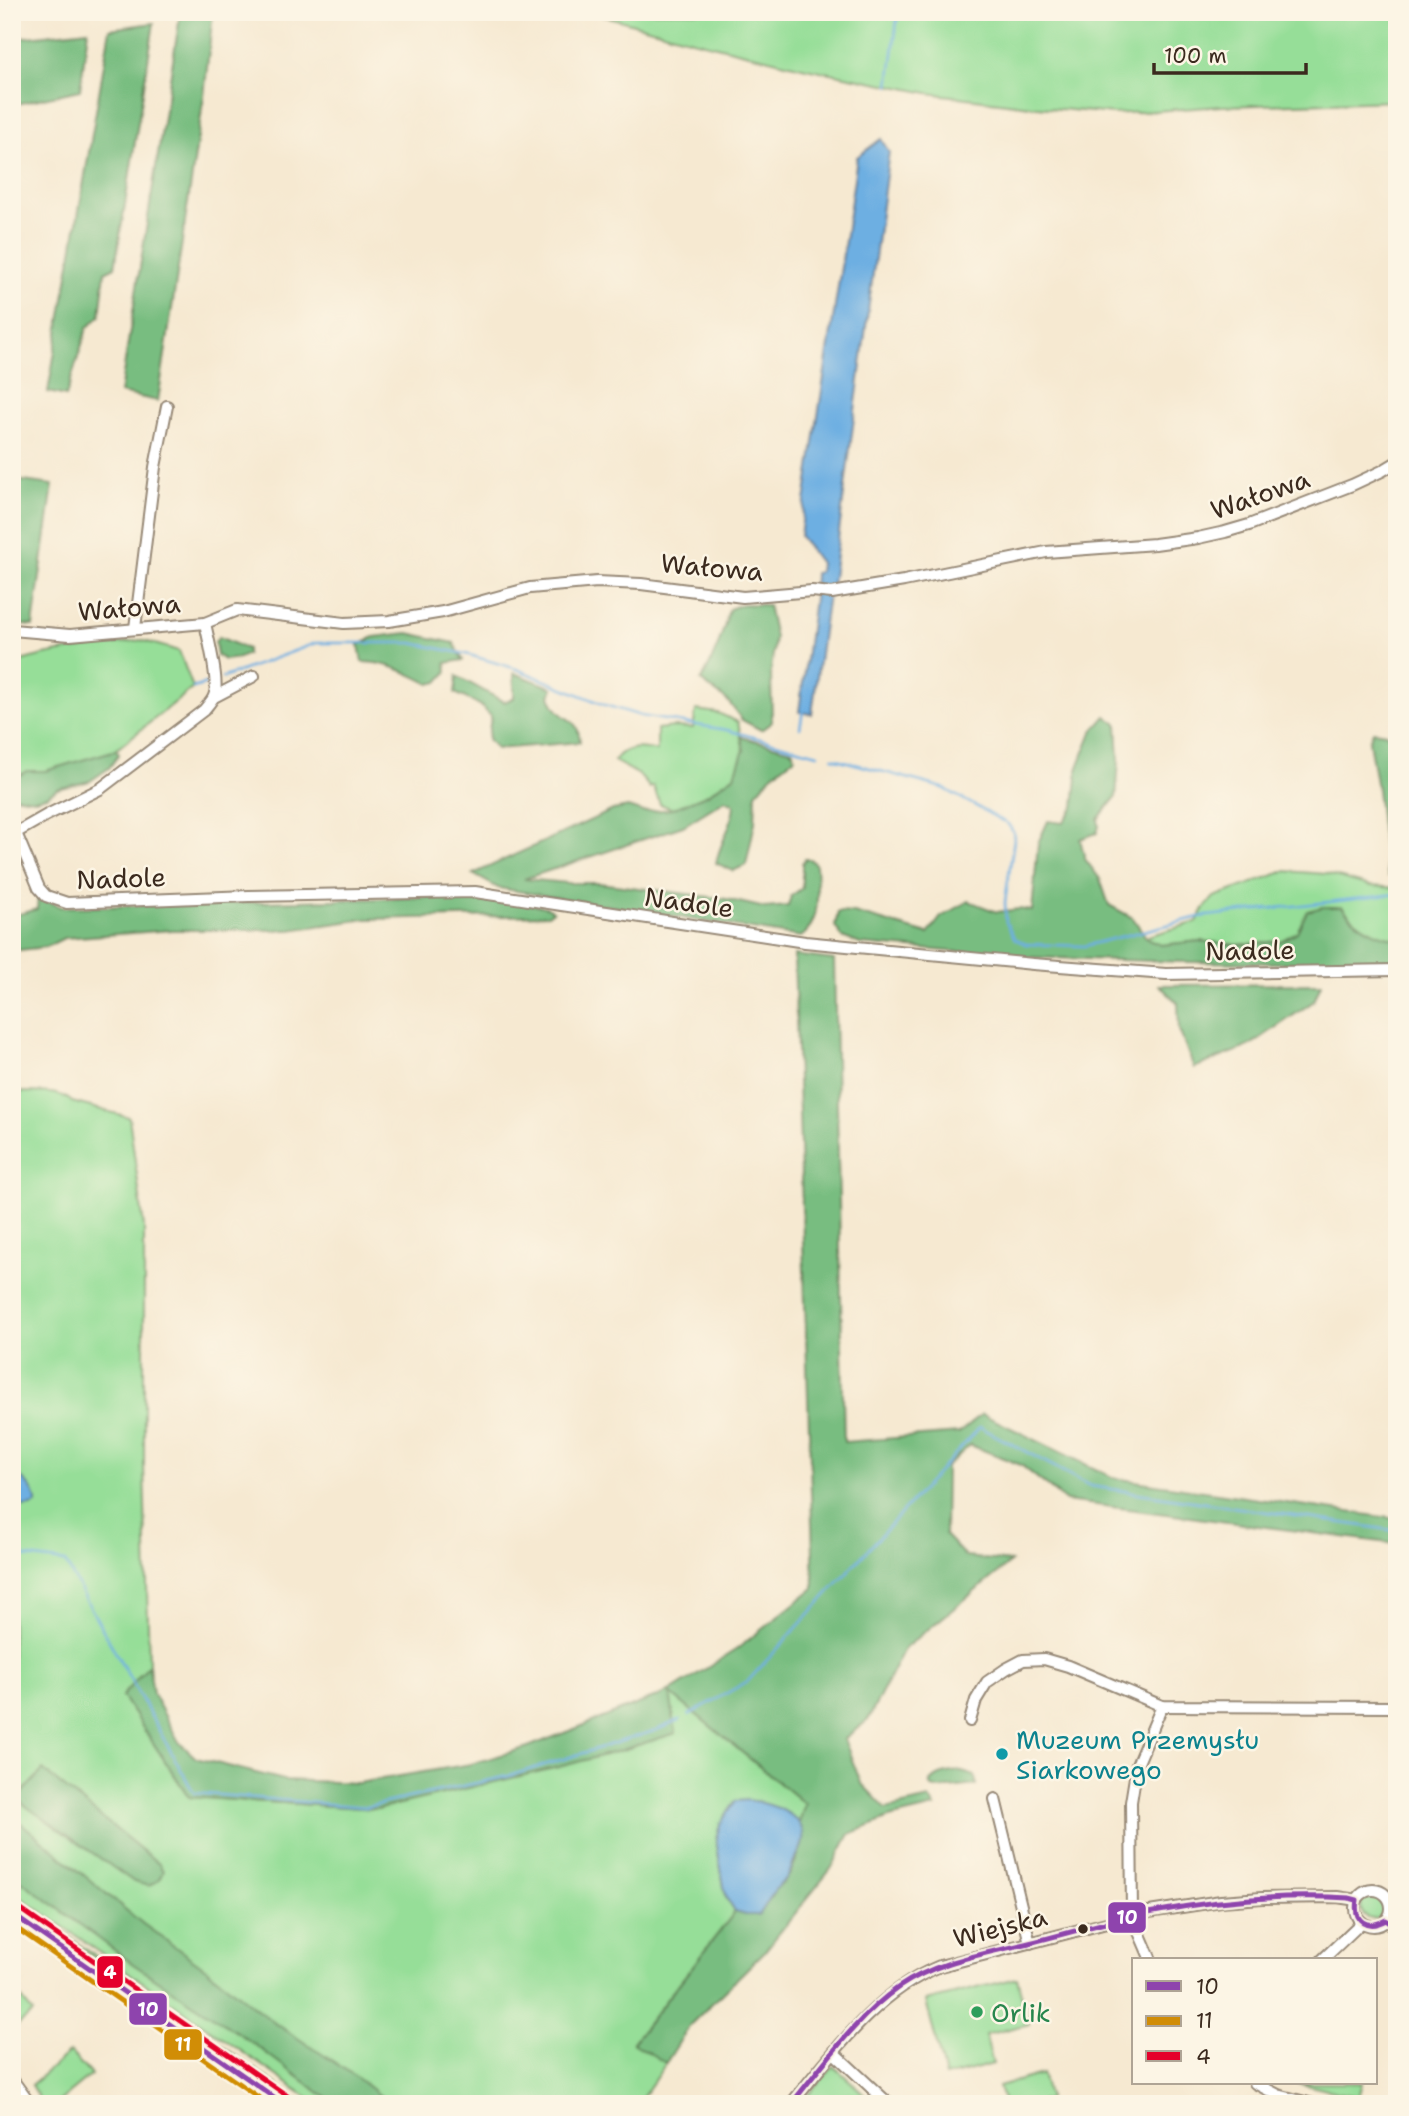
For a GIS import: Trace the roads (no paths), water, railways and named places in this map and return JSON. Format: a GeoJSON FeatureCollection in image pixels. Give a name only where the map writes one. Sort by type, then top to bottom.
{"type":"FeatureCollection","features":[{"type":"Feature","properties":{"kind":"street"},"geometry":{"type":"LineString","coordinates":[[135,628],[155,467],[167,406]]}},
{"type":"Feature","properties":{"kind":"street","name":"Wałowa"},"geometry":{"type":"LineString","coordinates":[[12,630],[70,635],[205,623],[237,610],[344,623],[389,621],[443,612],[530,588],[597,582],[641,584],[743,597],[812,591],[832,593],[1046,552],[1155,544],[1225,532],[1352,485],[1397,462]]}},
{"type":"Feature","properties":{"kind":"street"},"geometry":{"type":"LineString","coordinates":[[205,623],[214,668],[214,697]]}},
{"type":"Feature","properties":{"kind":"street","name":"Nadole"},"geometry":{"type":"LineString","coordinates":[[254,676],[214,697],[204,710],[100,789],[14,834],[39,888],[46,896],[66,904],[249,895],[475,892],[805,942],[1033,964],[1166,974],[1397,970]]}},
{"type":"Feature","properties":{"kind":"street"},"geometry":{"type":"LineString","coordinates":[[970,1721],[976,1700],[986,1682],[1023,1660],[1044,1659],[1068,1666],[1162,1706],[1397,1707]]}},
{"type":"Feature","properties":{"kind":"street"},"geometry":{"type":"LineString","coordinates":[[1150,1958],[1132,1916],[1131,1802],[1137,1765],[1162,1706]]}},
{"type":"Feature","properties":{"kind":"street"},"geometry":{"type":"LineString","coordinates":[[995,1799],[1030,1943]]}},
{"type":"Feature","properties":{"kind":"street"},"geometry":{"type":"LineString","coordinates":[[1371,1890],[1382,1893],[1390,1901],[1391,1911],[1387,1918],[1377,1926],[1362,1922],[1355,1912],[1360,1895],[1371,1890]]}},
{"type":"Feature","properties":{"kind":"street","name":"Wiejska"},"geometry":{"type":"LineString","coordinates":[[791,2104],[874,2009],[897,1988],[920,1974],[960,1960],[1132,1916],[1221,1901],[1262,1898],[1337,1897],[1357,1900]]}},
{"type":"Feature","properties":{"kind":"street"},"geometry":{"type":"LineString","coordinates":[[12,1914],[281,2102]]}},
{"type":"Feature","properties":{"kind":"street"},"geometry":{"type":"LineString","coordinates":[[1387,1918],[1397,1928]]}},
{"type":"Feature","properties":{"kind":"street"},"geometry":{"type":"LineString","coordinates":[[1324,1958],[1362,1922]]}},
{"type":"Feature","properties":{"kind":"street"},"geometry":{"type":"LineString","coordinates":[[834,2053],[889,2104]]}},
{"type":"Feature","properties":{"kind":"street"},"geometry":{"type":"LineString","coordinates":[[12,2079],[30,2104]]}},
{"type":"Feature","properties":{"kind":"street"},"geometry":{"type":"LineString","coordinates":[[1257,2084],[1278,2095],[1313,2104]]}},
{"type":"Feature","properties":{"kind":"water"},"geometry":{"type":"Polygon","coordinates":[[[881,139],[889,152],[832,585],[827,601],[812,714],[799,712],[815,573],[819,572],[820,563],[800,536],[857,157],[881,139]]]}},
{"type":"Feature","properties":{"kind":"water"},"geometry":{"type":"Polygon","coordinates":[[[12,1470],[31,1489],[36,1504],[24,1507],[12,1502],[12,1470]]]}},
{"type":"Feature","properties":{"kind":"water"},"geometry":{"type":"Polygon","coordinates":[[[748,1800],[784,1811],[799,1823],[803,1831],[802,1847],[789,1874],[775,1889],[759,1915],[735,1912],[727,1899],[716,1839],[720,1824],[735,1801],[748,1800]]]}},
{"type":"Feature","properties":{"kind":"waterway"},"geometry":{"type":"LineString","coordinates":[[889,86],[898,12]]}},
{"type":"Feature","properties":{"kind":"waterway"},"geometry":{"type":"LineString","coordinates":[[222,678],[316,643],[412,643],[466,654],[517,669],[605,705],[641,716],[727,730],[818,754]]}},
{"type":"Feature","properties":{"kind":"waterway"},"geometry":{"type":"LineString","coordinates":[[193,688],[206,684]]}},
{"type":"Feature","properties":{"kind":"waterway"},"geometry":{"type":"LineString","coordinates":[[800,728],[803,710]]}},
{"type":"Feature","properties":{"kind":"waterway"},"geometry":{"type":"LineString","coordinates":[[833,758],[943,788],[1008,824],[1014,839],[1005,902],[1006,922],[1015,939],[1026,944],[1084,946],[1199,917],[1397,894]]}},
{"type":"Feature","properties":{"kind":"waterway"},"geometry":{"type":"LineString","coordinates":[[689,1715],[748,1681],[980,1427],[1090,1486],[1397,1531]]}},
{"type":"Feature","properties":{"kind":"waterway"},"geometry":{"type":"LineString","coordinates":[[12,1555],[65,1562],[194,1793],[366,1807],[509,1776],[654,1731],[680,1720]]}},
{"type":"Feature","properties":{"kind":"place","name":"Muzeum Przemysłu Siarkowego"},"geometry":{"type":"Point","coordinates":[1002,1754]}},
{"type":"Feature","properties":{"kind":"place","name":"Orlik"},"geometry":{"type":"Point","coordinates":[977,2012]}}]}
